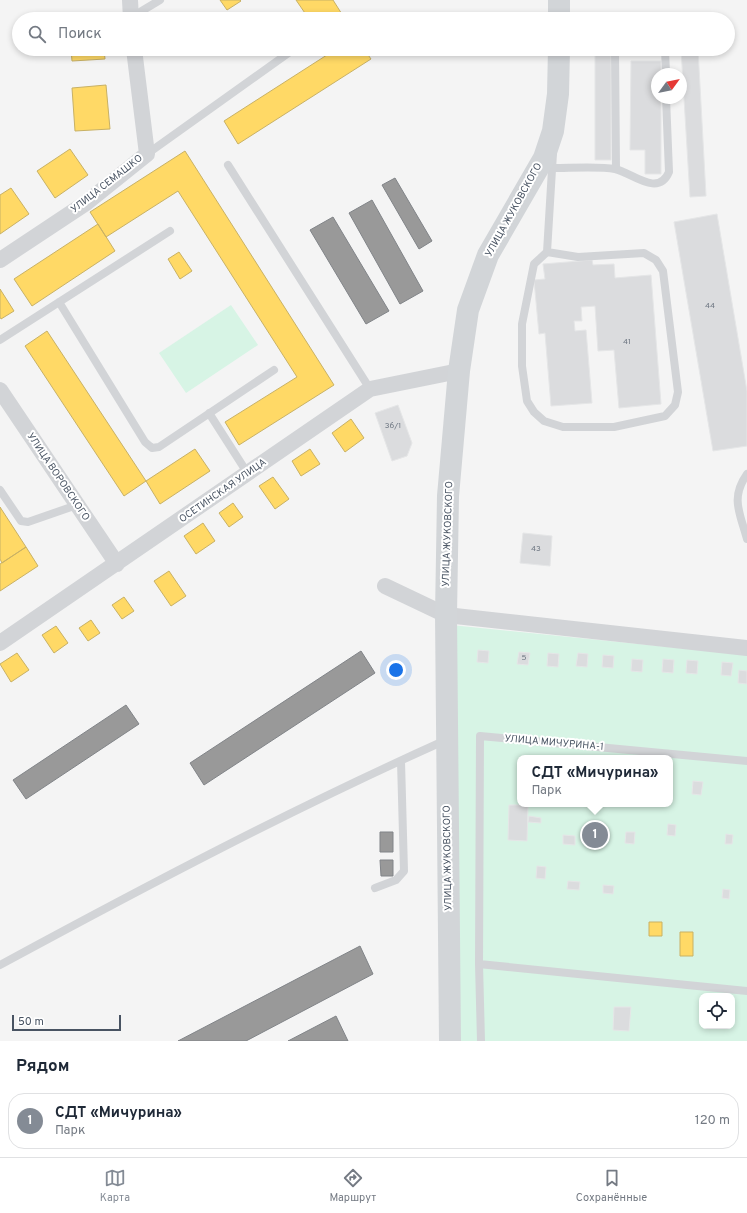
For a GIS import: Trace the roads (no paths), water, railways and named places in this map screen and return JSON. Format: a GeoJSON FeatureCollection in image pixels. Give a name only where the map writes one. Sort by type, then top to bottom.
{"type":"FeatureCollection","features":[{"type":"Feature","properties":{"kind":"main road"},"geometry":{"type":"LineString","coordinates":[[559,0],[559,12]]}},
{"type":"Feature","properties":{"kind":"main road","name":"УЛИЦА ЖУКОВСКОГО"},"geometry":{"type":"LineString","coordinates":[[450,1041],[446,614],[448,496],[459,371],[468,310],[488,256],[544,158],[553,131],[558,94],[559,56]]}},
{"type":"Feature","properties":{"kind":"street"},"geometry":{"type":"LineString","coordinates":[[130,0],[130,12]]}},
{"type":"Feature","properties":{"kind":"street","name":"УЛИЦА СЕМАШКО"},"geometry":{"type":"LineString","coordinates":[[0,260],[86,203],[147,154],[135,56]]}},
{"type":"Feature","properties":{"kind":"street","name":"ОСЕТИНСКАЯ УЛИЦА"},"geometry":{"type":"LineString","coordinates":[[0,643],[370,389],[459,371]]}},
{"type":"Feature","properties":{"kind":"street","name":"УЛИЦА ВОРОВСКОГО"},"geometry":{"type":"LineString","coordinates":[[0,390],[117,564]]}},
{"type":"Feature","properties":{"kind":"street"},"geometry":{"type":"LineString","coordinates":[[385,586],[446,614],[747,648]]}},
{"type":"Feature","properties":{"kind":"lane"},"geometry":{"type":"LineString","coordinates":[[141,12],[160,0]]}},
{"type":"Feature","properties":{"kind":"lane"},"geometry":{"type":"LineString","coordinates":[[147,154],[284,56]]}},
{"type":"Feature","properties":{"kind":"lane"},"geometry":{"type":"LineString","coordinates":[[615,56],[616,169]]}},
{"type":"Feature","properties":{"kind":"lane"},"geometry":{"type":"LineString","coordinates":[[665,56],[666,68]]}},
{"type":"Feature","properties":{"kind":"lane"},"geometry":{"type":"LineString","coordinates":[[554,168],[616,169],[640,181],[650,183],[661,181],[666,178],[669,172],[666,104]]}},
{"type":"Feature","properties":{"kind":"lane"},"geometry":{"type":"LineString","coordinates":[[547,252],[578,257],[644,253],[656,260],[663,271],[678,392],[675,405],[665,416],[614,427],[563,427],[544,421],[534,412],[527,401],[522,366],[522,324],[534,264],[547,252],[554,168],[553,131]]}},
{"type":"Feature","properties":{"kind":"lane"},"geometry":{"type":"LineString","coordinates":[[228,165],[370,389]]}},
{"type":"Feature","properties":{"kind":"lane"},"geometry":{"type":"LineString","coordinates":[[0,340],[170,231]]}},
{"type":"Feature","properties":{"kind":"lane"},"geometry":{"type":"LineString","coordinates":[[59,302],[145,442],[152,448],[159,447],[274,370]]}},
{"type":"Feature","properties":{"kind":"lane"},"geometry":{"type":"LineString","coordinates":[[209,413],[248,474]]}},
{"type":"Feature","properties":{"kind":"lane"},"geometry":{"type":"LineString","coordinates":[[747,474],[737,492],[737,503],[747,539]]}},
{"type":"Feature","properties":{"kind":"lane"},"geometry":{"type":"LineString","coordinates":[[0,490],[21,521],[28,522],[77,505]]}},
{"type":"Feature","properties":{"kind":"lane","name":"УЛИЦА МИЧУРИНА-1"},"geometry":{"type":"LineString","coordinates":[[479,964],[480,736],[747,761]]}},
{"type":"Feature","properties":{"kind":"lane"},"geometry":{"type":"LineString","coordinates":[[0,965],[113,904],[401,761],[447,740]]}},
{"type":"Feature","properties":{"kind":"lane"},"geometry":{"type":"LineString","coordinates":[[375,888],[396,880],[404,872],[401,761]]}},
{"type":"Feature","properties":{"kind":"lane"},"geometry":{"type":"LineString","coordinates":[[481,1041],[479,964],[747,991]]}},
{"type":"Feature","properties":{"kind":"place","name":"СДТ «Мичурина»"},"geometry":{"type":"Point","coordinates":[595,835]}}]}
